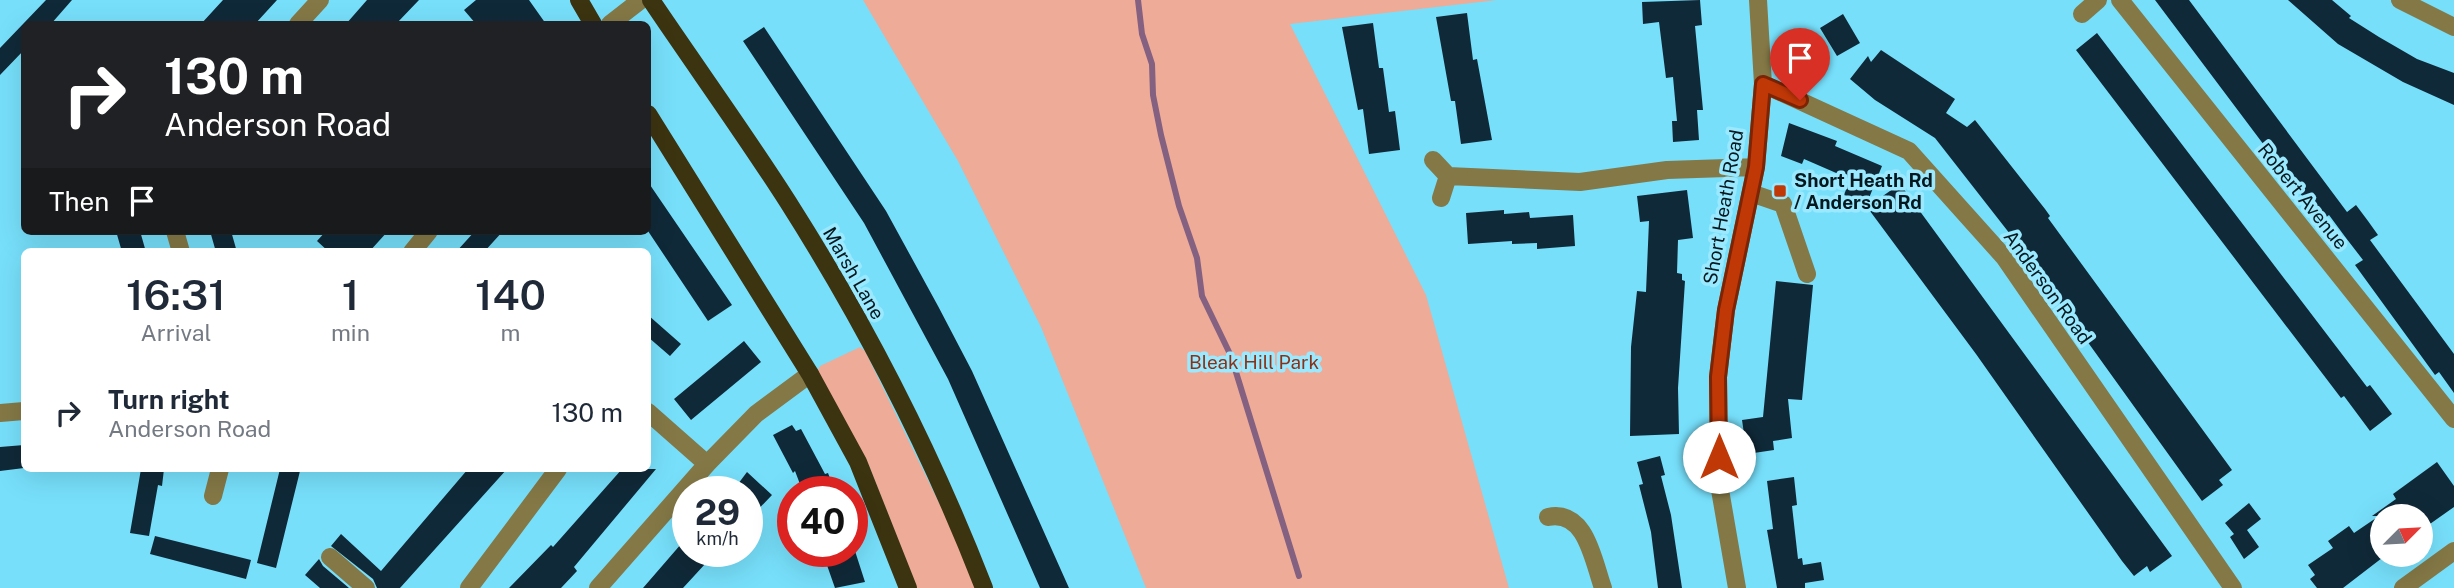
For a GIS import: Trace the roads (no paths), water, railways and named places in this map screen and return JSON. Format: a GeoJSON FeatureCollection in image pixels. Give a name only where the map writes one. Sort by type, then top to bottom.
{"type":"FeatureCollection","features":[{"type":"Feature","properties":{"kind":"main road"},"geometry":{"type":"LineString","coordinates":[[579,0],[591,21]]}},
{"type":"Feature","properties":{"kind":"main road","name":"Marsh Lane"},"geometry":{"type":"LineString","coordinates":[[651,0],[788,202],[866,336],[914,429],[984,588]]}},
{"type":"Feature","properties":{"kind":"main road"},"geometry":{"type":"LineString","coordinates":[[651,119],[810,374],[858,463],[908,588]]}},
{"type":"Feature","properties":{"kind":"street"},"geometry":{"type":"LineString","coordinates":[[301,21],[320,0]]}},
{"type":"Feature","properties":{"kind":"street"},"geometry":{"type":"LineString","coordinates":[[614,21],[641,0]]}},
{"type":"Feature","properties":{"kind":"street","name":"Short Heath Road"},"geometry":{"type":"LineString","coordinates":[[1737,588],[1719,484],[1718,377],[1726,310],[1756,167],[1763,84],[1758,0]]}},
{"type":"Feature","properties":{"kind":"street"},"geometry":{"type":"LineString","coordinates":[[2082,14],[2098,0]]}},
{"type":"Feature","properties":{"kind":"street","name":"Robert Avenue"},"geometry":{"type":"LineString","coordinates":[[2120,0],[2454,419]]}},
{"type":"Feature","properties":{"kind":"street"},"geometry":{"type":"LineString","coordinates":[[2400,0],[2454,27]]}},
{"type":"Feature","properties":{"kind":"street","name":"Anderson Road"},"geometry":{"type":"LineString","coordinates":[[1763,84],[1909,151],[2004,257],[2233,588]]}},
{"type":"Feature","properties":{"kind":"street"},"geometry":{"type":"LineString","coordinates":[[1433,160],[1448,176],[1580,182],[1667,170],[1756,167]]}},
{"type":"Feature","properties":{"kind":"street"},"geometry":{"type":"LineString","coordinates":[[1441,198],[1448,176]]}},
{"type":"Feature","properties":{"kind":"street"},"geometry":{"type":"LineString","coordinates":[[1751,193],[1783,204],[1807,274]]}},
{"type":"Feature","properties":{"kind":"street"},"geometry":{"type":"LineString","coordinates":[[598,588],[706,464],[756,414],[810,374]]}},
{"type":"Feature","properties":{"kind":"street"},"geometry":{"type":"LineString","coordinates":[[0,413],[21,411]]}},
{"type":"Feature","properties":{"kind":"street"},"geometry":{"type":"LineString","coordinates":[[651,415],[706,464]]}},
{"type":"Feature","properties":{"kind":"street"},"geometry":{"type":"LineString","coordinates":[[214,496],[219,472]]}},
{"type":"Feature","properties":{"kind":"street"},"geometry":{"type":"LineString","coordinates":[[469,588],[556,472]]}},
{"type":"Feature","properties":{"kind":"street"},"geometry":{"type":"LineString","coordinates":[[1548,517],[1558,515],[1574,521],[1587,544],[1603,588]]}},
{"type":"Feature","properties":{"kind":"street"},"geometry":{"type":"LineString","coordinates":[[2403,588],[2454,551]]}},
{"type":"Feature","properties":{"kind":"street"},"geometry":{"type":"LineString","coordinates":[[330,557],[366,588]]}},
{"type":"Feature","properties":{"kind":"waterway"},"geometry":{"type":"LineString","coordinates":[[1138,0],[1142,34],[1152,64],[1153,95],[1161,135],[1179,206],[1197,258],[1202,296],[1231,356],[1299,576]]}},
{"type":"Feature","properties":{"kind":"place","name":"Short Heath Rd / Anderson Rd"},"geometry":{"type":"Point","coordinates":[1780,191]}},
{"type":"Feature","properties":{"kind":"park label","name":"Bleak Hill Park"},"geometry":{"type":"Point","coordinates":[1254,362]}}]}
